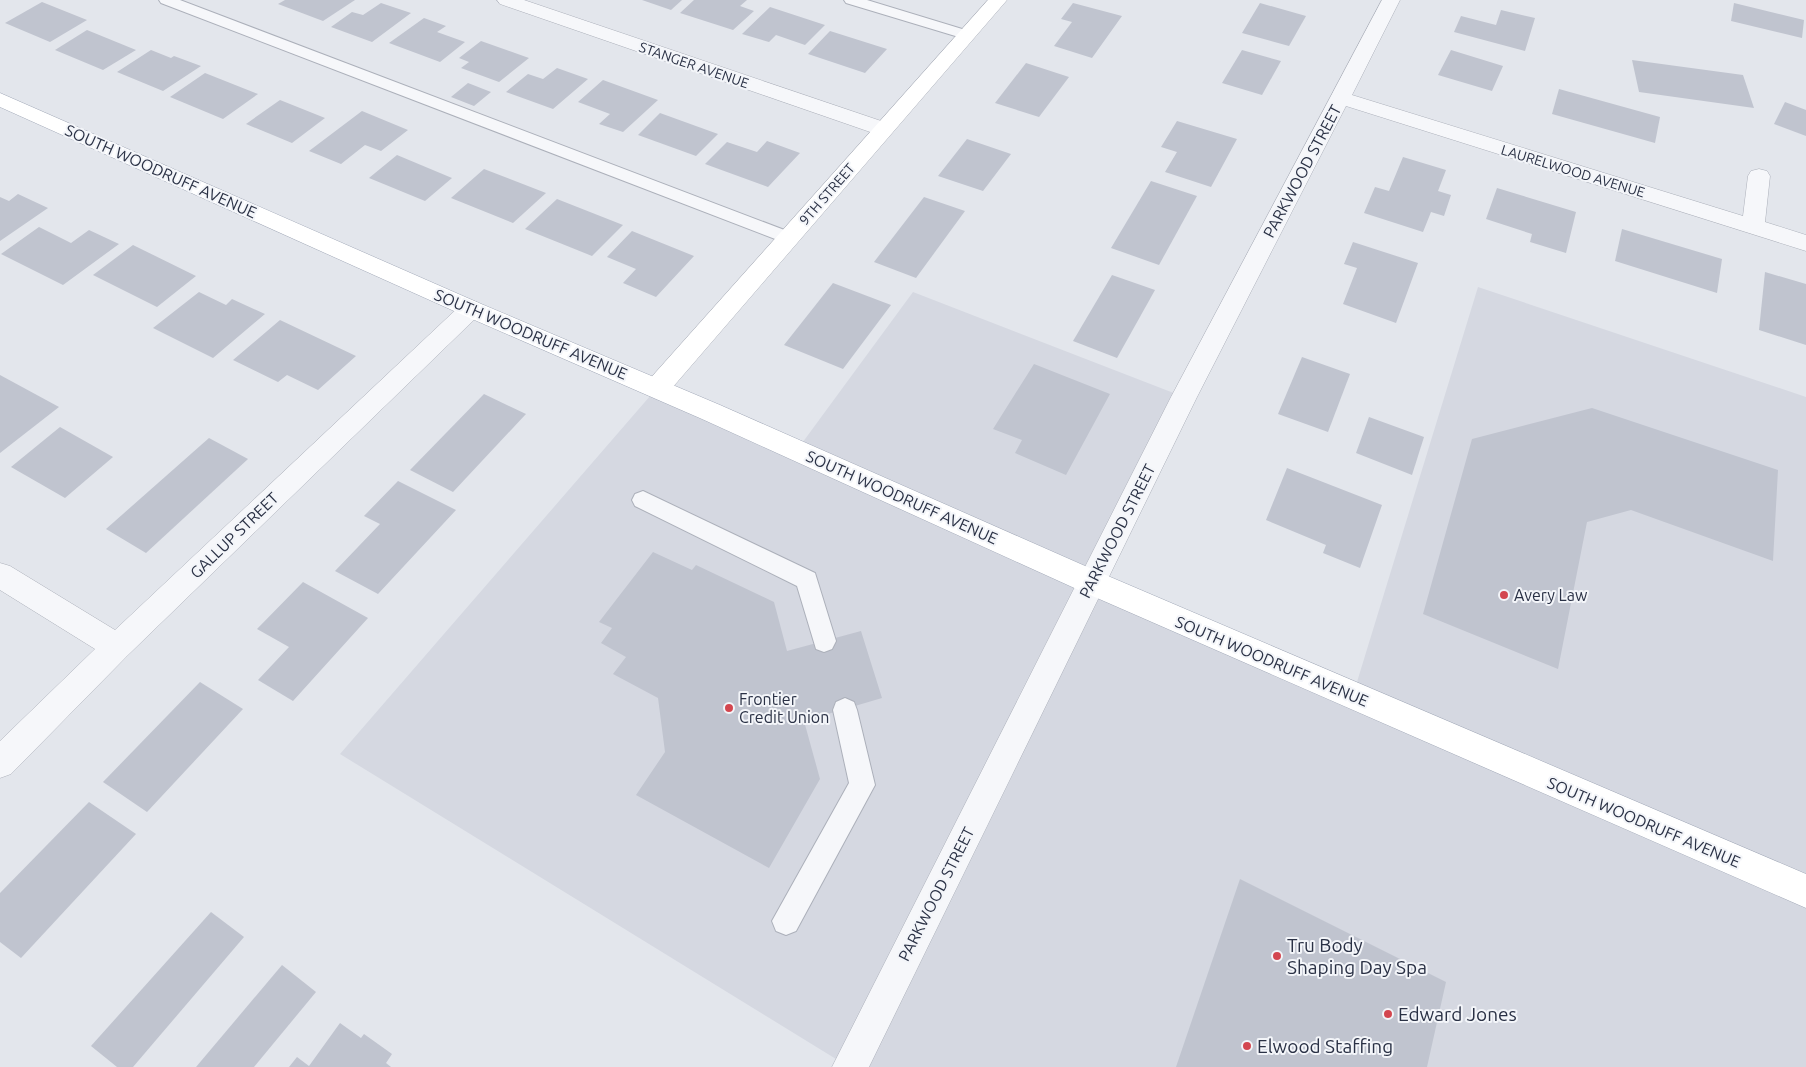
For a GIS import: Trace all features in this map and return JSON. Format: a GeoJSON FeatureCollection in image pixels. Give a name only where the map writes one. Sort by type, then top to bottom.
{"type":"FeatureCollection","features":[{"type":"Feature","properties":{"kind":"main road","name":"9TH STREET"},"geometry":{"type":"LineString","coordinates":[[657,388],[998,0]]}},
{"type":"Feature","properties":{"kind":"main road","name":"SOUTH WOODRUFF AVENUE"},"geometry":{"type":"LineString","coordinates":[[0,99],[471,309],[657,388],[1091,582],[1806,891]]}},
{"type":"Feature","properties":{"kind":"street","name":"STANGER AVENUE"},"geometry":{"type":"LineString","coordinates":[[506,0],[883,129]]}},
{"type":"Feature","properties":{"kind":"street","name":"PARKWOOD STREET"},"geometry":{"type":"LineString","coordinates":[[850,1067],[1184,396],[1392,0]]}},
{"type":"Feature","properties":{"kind":"street","name":"LAURELWOOD AVENUE"},"geometry":{"type":"LineString","coordinates":[[1341,98],[1806,243]]}},
{"type":"Feature","properties":{"kind":"street"},"geometry":{"type":"LineString","coordinates":[[1753,228],[1759,176]]}},
{"type":"Feature","properties":{"kind":"street","name":"GALLUP STREET"},"geometry":{"type":"LineString","coordinates":[[0,763],[117,647],[471,309]]}},
{"type":"Feature","properties":{"kind":"street"},"geometry":{"type":"LineString","coordinates":[[0,575],[117,647]]}},
{"type":"Feature","properties":{"kind":"lane"},"geometry":{"type":"LineString","coordinates":[[166,0],[790,238]]}},
{"type":"Feature","properties":{"kind":"lane"},"geometry":{"type":"LineString","coordinates":[[851,0],[966,35]]}},
{"type":"Feature","properties":{"kind":"lane"},"geometry":{"type":"LineString","coordinates":[[643,500],[807,580],[824,641]]}},
{"type":"Feature","properties":{"kind":"lane"},"geometry":{"type":"LineString","coordinates":[[786,921],[862,784],[845,710]]}},
{"type":"Feature","properties":{"kind":"shaded area"},"geometry":{"type":"Polygon","coordinates":[[[1478,287],[1806,397],[1806,1067],[849,1067],[340,754],[657,388],[797,450],[913,292],[1184,397],[1091,582],[1353,695],[1478,287]]]}},
{"type":"Feature","properties":{"kind":"building"},"geometry":{"type":"Polygon","coordinates":[[[285,0],[355,0],[323,21],[278,4],[285,0]]]}},
{"type":"Feature","properties":{"kind":"building"},"geometry":{"type":"Polygon","coordinates":[[[642,0],[682,0],[671,10],[642,0]]]}},
{"type":"Feature","properties":{"kind":"building"},"geometry":{"type":"Polygon","coordinates":[[[694,0],[747,0],[740,6],[754,11],[733,30],[680,13],[694,0]]]}},
{"type":"Feature","properties":{"kind":"building"},"geometry":{"type":"Polygon","coordinates":[[[42,2],[87,20],[50,42],[5,23],[42,2]]]}},
{"type":"Feature","properties":{"kind":"building"},"geometry":{"type":"Polygon","coordinates":[[[381,3],[411,13],[372,42],[331,27],[352,12],[363,15],[381,3]]]}},
{"type":"Feature","properties":{"kind":"building"},"geometry":{"type":"Polygon","coordinates":[[[1073,3],[1122,16],[1092,58],[1054,46],[1072,22],[1061,19],[1073,3]]]}},
{"type":"Feature","properties":{"kind":"building"},"geometry":{"type":"Polygon","coordinates":[[[1260,3],[1306,16],[1289,46],[1242,33],[1260,3]]]}},
{"type":"Feature","properties":{"kind":"building"},"geometry":{"type":"Polygon","coordinates":[[[1734,3],[1804,20],[1802,38],[1731,21],[1734,3]]]}},
{"type":"Feature","properties":{"kind":"building"},"geometry":{"type":"Polygon","coordinates":[[[770,7],[825,25],[805,45],[776,35],[769,42],[742,34],[770,7]]]}},
{"type":"Feature","properties":{"kind":"building"},"geometry":{"type":"Polygon","coordinates":[[[1501,10],[1535,18],[1525,51],[1454,32],[1461,16],[1496,25],[1501,10]]]}},
{"type":"Feature","properties":{"kind":"building"},"geometry":{"type":"Polygon","coordinates":[[[424,18],[446,26],[437,32],[465,42],[440,62],[389,43],[424,18]]]}},
{"type":"Feature","properties":{"kind":"building"},"geometry":{"type":"Polygon","coordinates":[[[87,30],[136,50],[103,70],[55,50],[87,30]]]}},
{"type":"Feature","properties":{"kind":"building"},"geometry":{"type":"Polygon","coordinates":[[[830,31],[887,49],[865,73],[808,54],[830,31]]]}},
{"type":"Feature","properties":{"kind":"building"},"geometry":{"type":"Polygon","coordinates":[[[481,41],[529,58],[499,82],[461,68],[469,62],[459,58],[481,41]]]}},
{"type":"Feature","properties":{"kind":"building"},"geometry":{"type":"Polygon","coordinates":[[[151,50],[171,58],[174,56],[201,66],[163,91],[117,72],[151,50]]]}},
{"type":"Feature","properties":{"kind":"building"},"geometry":{"type":"Polygon","coordinates":[[[1242,50],[1281,61],[1262,95],[1222,83],[1242,50]]]}},
{"type":"Feature","properties":{"kind":"building"},"geometry":{"type":"Polygon","coordinates":[[[1451,50],[1503,66],[1492,91],[1438,75],[1451,50]]]}},
{"type":"Feature","properties":{"kind":"building"},"geometry":{"type":"Polygon","coordinates":[[[1632,60],[1743,75],[1754,108],[1639,92],[1632,60]]]}},
{"type":"Feature","properties":{"kind":"building"},"geometry":{"type":"Polygon","coordinates":[[[1026,63],[1069,77],[1039,117],[995,103],[1026,63]]]}},
{"type":"Feature","properties":{"kind":"building"},"geometry":{"type":"Polygon","coordinates":[[[557,68],[588,79],[553,109],[506,92],[528,74],[543,79],[557,68]]]}},
{"type":"Feature","properties":{"kind":"building"},"geometry":{"type":"Polygon","coordinates":[[[205,73],[258,94],[223,119],[170,97],[205,73]]]}},
{"type":"Feature","properties":{"kind":"building"},"geometry":{"type":"Polygon","coordinates":[[[603,80],[658,100],[623,132],[599,124],[610,114],[578,102],[603,80]]]}},
{"type":"Feature","properties":{"kind":"building"},"geometry":{"type":"Polygon","coordinates":[[[468,83],[491,92],[474,106],[451,97],[468,83]]]}},
{"type":"Feature","properties":{"kind":"building"},"geometry":{"type":"Polygon","coordinates":[[[1559,89],[1660,117],[1655,143],[1552,114],[1559,89]]]}},
{"type":"Feature","properties":{"kind":"building"},"geometry":{"type":"Polygon","coordinates":[[[280,100],[325,118],[292,143],[246,124],[280,100]]]}},
{"type":"Feature","properties":{"kind":"building"},"geometry":{"type":"Polygon","coordinates":[[[1785,102],[1806,110],[1806,136],[1774,124],[1785,102]]]}},
{"type":"Feature","properties":{"kind":"building"},"geometry":{"type":"Polygon","coordinates":[[[362,111],[408,130],[381,151],[365,145],[341,164],[309,151],[362,111]]]}},
{"type":"Feature","properties":{"kind":"building"},"geometry":{"type":"Polygon","coordinates":[[[660,113],[718,134],[696,156],[638,135],[660,113]]]}},
{"type":"Feature","properties":{"kind":"building"},"geometry":{"type":"Polygon","coordinates":[[[1177,121],[1237,139],[1211,187],[1165,172],[1177,152],[1161,147],[1177,121]]]}},
{"type":"Feature","properties":{"kind":"building"},"geometry":{"type":"Polygon","coordinates":[[[967,139],[1011,154],[983,191],[938,176],[967,139]]]}},
{"type":"Feature","properties":{"kind":"building"},"geometry":{"type":"Polygon","coordinates":[[[767,141],[800,153],[768,187],[705,164],[727,142],[757,152],[767,141]]]}},
{"type":"Feature","properties":{"kind":"building"},"geometry":{"type":"Polygon","coordinates":[[[397,155],[452,178],[425,201],[369,178],[397,155]]]}},
{"type":"Feature","properties":{"kind":"building"},"geometry":{"type":"Polygon","coordinates":[[[1403,157],[1446,170],[1438,191],[1451,195],[1444,216],[1431,212],[1423,232],[1364,213],[1375,187],[1389,191],[1403,157]]]}},
{"type":"Feature","properties":{"kind":"building"},"geometry":{"type":"Polygon","coordinates":[[[484,169],[546,193],[513,223],[451,198],[484,169]]]}},
{"type":"Feature","properties":{"kind":"building"},"geometry":{"type":"Polygon","coordinates":[[[1151,181],[1197,196],[1159,265],[1111,248],[1151,181]]]}},
{"type":"Feature","properties":{"kind":"building"},"geometry":{"type":"Polygon","coordinates":[[[1497,188],[1576,212],[1566,253],[1530,242],[1532,234],[1486,219],[1497,188]]]}},
{"type":"Feature","properties":{"kind":"building"},"geometry":{"type":"Polygon","coordinates":[[[18,194],[48,208],[0,241],[0,197],[9,201],[18,194]]]}},
{"type":"Feature","properties":{"kind":"building"},"geometry":{"type":"Polygon","coordinates":[[[924,197],[965,211],[916,278],[874,262],[924,197]]]}},
{"type":"Feature","properties":{"kind":"building"},"geometry":{"type":"Polygon","coordinates":[[[557,199],[623,225],[592,256],[525,229],[557,199]]]}},
{"type":"Feature","properties":{"kind":"building"},"geometry":{"type":"Polygon","coordinates":[[[39,227],[71,243],[89,230],[119,244],[63,285],[1,254],[39,227]]]}},
{"type":"Feature","properties":{"kind":"building"},"geometry":{"type":"Polygon","coordinates":[[[1622,229],[1722,259],[1717,293],[1615,261],[1622,229]]]}},
{"type":"Feature","properties":{"kind":"building"},"geometry":{"type":"Polygon","coordinates":[[[632,231],[694,256],[656,297],[623,283],[636,269],[607,257],[632,231]]]}},
{"type":"Feature","properties":{"kind":"building"},"geometry":{"type":"Polygon","coordinates":[[[1353,242],[1418,263],[1396,323],[1343,304],[1357,268],[1344,264],[1353,242]]]}},
{"type":"Feature","properties":{"kind":"building"},"geometry":{"type":"Polygon","coordinates":[[[133,245],[196,276],[157,307],[93,275],[133,245]]]}},
{"type":"Feature","properties":{"kind":"building"},"geometry":{"type":"Polygon","coordinates":[[[1765,272],[1806,284],[1806,345],[1759,330],[1765,272]]]}},
{"type":"Feature","properties":{"kind":"building"},"geometry":{"type":"Polygon","coordinates":[[[1112,275],[1155,290],[1117,358],[1073,341],[1112,275]]]}},
{"type":"Feature","properties":{"kind":"building"},"geometry":{"type":"Polygon","coordinates":[[[833,283],[891,305],[843,369],[784,345],[833,283]]]}},
{"type":"Feature","properties":{"kind":"building"},"geometry":{"type":"Polygon","coordinates":[[[199,292],[226,305],[232,299],[265,314],[213,358],[153,328],[199,292]]]}},
{"type":"Feature","properties":{"kind":"building"},"geometry":{"type":"Polygon","coordinates":[[[280,320],[356,356],[318,390],[287,375],[278,382],[233,360],[280,320]]]}},
{"type":"Feature","properties":{"kind":"building"},"geometry":{"type":"Polygon","coordinates":[[[1302,357],[1350,374],[1328,432],[1278,414],[1302,357]]]}},
{"type":"Feature","properties":{"kind":"building"},"geometry":{"type":"Polygon","coordinates":[[[1034,364],[1110,394],[1066,475],[1015,453],[1022,440],[993,429],[1034,364]]]}},
{"type":"Feature","properties":{"kind":"building"},"geometry":{"type":"Polygon","coordinates":[[[0,375],[59,407],[0,453],[0,375]]]}},
{"type":"Feature","properties":{"kind":"building"},"geometry":{"type":"Polygon","coordinates":[[[484,394],[526,414],[453,492],[410,470],[484,394]]]}},
{"type":"Feature","properties":{"kind":"building"},"geometry":{"type":"Polygon","coordinates":[[[1592,408],[1778,470],[1773,561],[1631,510],[1587,522],[1558,669],[1423,614],[1472,439],[1592,408]]]}},
{"type":"Feature","properties":{"kind":"building"},"geometry":{"type":"Polygon","coordinates":[[[1369,417],[1424,437],[1412,475],[1356,453],[1369,417]]]}},
{"type":"Feature","properties":{"kind":"building"},"geometry":{"type":"Polygon","coordinates":[[[60,427],[113,457],[65,498],[11,467],[60,427]]]}},
{"type":"Feature","properties":{"kind":"building"},"geometry":{"type":"Polygon","coordinates":[[[209,438],[248,459],[146,553],[106,529],[209,438]]]}},
{"type":"Feature","properties":{"kind":"building"},"geometry":{"type":"Polygon","coordinates":[[[1287,468],[1382,505],[1360,568],[1323,553],[1326,545],[1266,520],[1287,468]]]}},
{"type":"Feature","properties":{"kind":"building"},"geometry":{"type":"Polygon","coordinates":[[[398,481],[456,510],[378,594],[335,571],[380,524],[364,516],[398,481]]]}},
{"type":"Feature","properties":{"kind":"building"},"geometry":{"type":"Polygon","coordinates":[[[653,552],[692,570],[696,565],[774,602],[787,651],[861,631],[882,698],[804,721],[820,779],[769,868],[636,795],[665,752],[658,698],[613,674],[626,657],[601,643],[612,628],[599,622],[653,552]]]}},
{"type":"Feature","properties":{"kind":"building"},"geometry":{"type":"Polygon","coordinates":[[[303,582],[368,618],[293,701],[258,680],[289,647],[257,629],[303,582]]]}},
{"type":"Feature","properties":{"kind":"building"},"geometry":{"type":"Polygon","coordinates":[[[200,682],[243,709],[147,812],[103,782],[200,682]]]}},
{"type":"Feature","properties":{"kind":"building"},"geometry":{"type":"Polygon","coordinates":[[[89,802],[136,834],[21,958],[0,942],[0,893],[89,802]]]}},
{"type":"Feature","properties":{"kind":"building"},"geometry":{"type":"Polygon","coordinates":[[[1240,879],[1446,982],[1427,1067],[1176,1067],[1240,879]]]}},
{"type":"Feature","properties":{"kind":"building"},"geometry":{"type":"Polygon","coordinates":[[[211,912],[244,937],[133,1067],[117,1067],[91,1046],[211,912]]]}},
{"type":"Feature","properties":{"kind":"building"},"geometry":{"type":"Polygon","coordinates":[[[282,965],[316,992],[254,1067],[196,1067],[282,965]]]}},
{"type":"Feature","properties":{"kind":"building"},"geometry":{"type":"Polygon","coordinates":[[[340,1023],[361,1038],[364,1034],[392,1054],[386,1063],[391,1067],[289,1067],[297,1057],[309,1066],[340,1023]]]}},
{"type":"Feature","properties":{"kind":"place","name":"Avery Law"},"geometry":{"type":"Point","coordinates":[1504,595]}},
{"type":"Feature","properties":{"kind":"place","name":"Frontier Credit Union"},"geometry":{"type":"Point","coordinates":[729,708]}},
{"type":"Feature","properties":{"kind":"place","name":"Tru Body Shaping Day Spa"},"geometry":{"type":"Point","coordinates":[1277,956]}},
{"type":"Feature","properties":{"kind":"place","name":"Edward Jones"},"geometry":{"type":"Point","coordinates":[1388,1014]}},
{"type":"Feature","properties":{"kind":"place","name":"Elwood Staffing"},"geometry":{"type":"Point","coordinates":[1247,1046]}}]}
